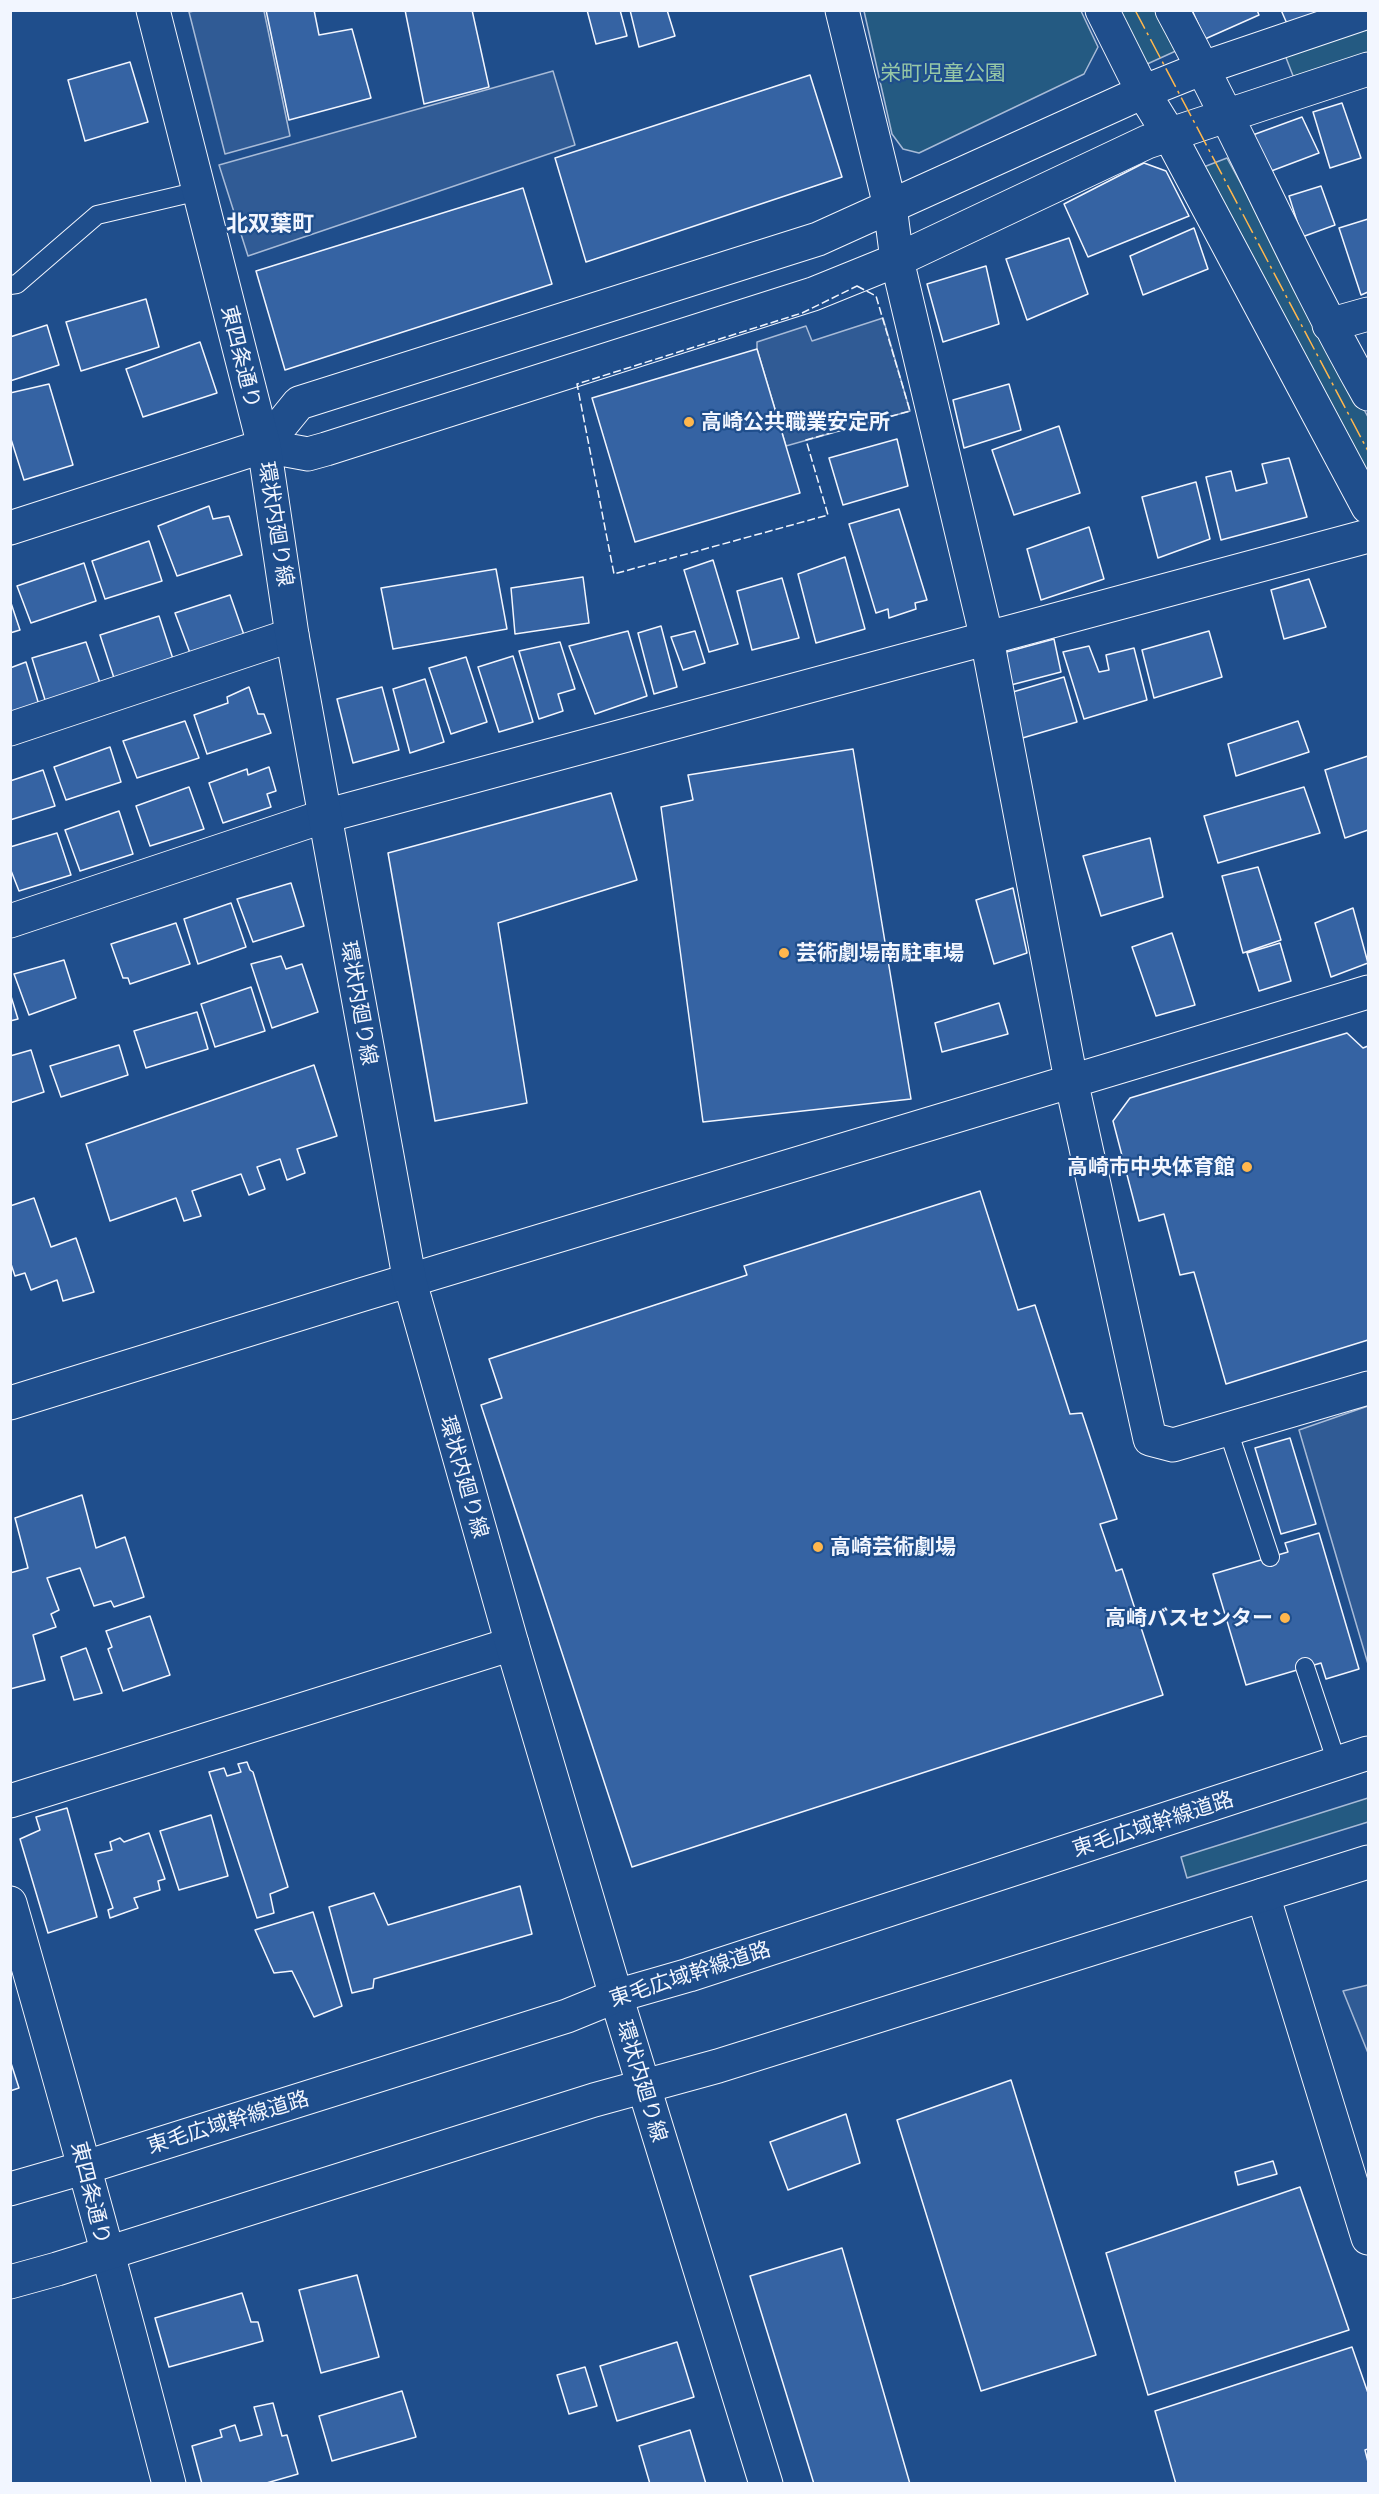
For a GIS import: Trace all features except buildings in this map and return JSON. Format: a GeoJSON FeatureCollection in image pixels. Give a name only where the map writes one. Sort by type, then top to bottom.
{"type":"FeatureCollection","features":[{"type":"Feature","properties":{"kind":"main road","name":"東四条通り"},"geometry":{"type":"LineString","coordinates":[[153,10],[264,446]]}},
{"type":"Feature","properties":{"kind":"main road"},"geometry":{"type":"LineString","coordinates":[[842,10],[890,206],[897,260],[987,639],[1071,1080],[1150,1439],[1173,1445],[1368,1388]]}},
{"type":"Feature","properties":{"kind":"main road"},"geometry":{"type":"LineString","coordinates":[[1102,10],[1143,92],[1169,134],[1368,507]]}},
{"type":"Feature","properties":{"kind":"main road"},"geometry":{"type":"LineString","coordinates":[[1172,10],[1227,116],[1329,326],[1368,394]]}},
{"type":"Feature","properties":{"kind":"main road"},"geometry":{"type":"LineString","coordinates":[[264,446],[298,403],[818,239],[1143,92],[1203,68],[1368,12]]}},
{"type":"Feature","properties":{"kind":"main road"},"geometry":{"type":"LineString","coordinates":[[10,528],[264,446],[308,454],[326,449],[813,294],[897,260],[1169,134],[1368,69]]}},
{"type":"Feature","properties":{"kind":"main road"},"geometry":{"type":"LineString","coordinates":[[1329,326],[1368,314]]}},
{"type":"Feature","properties":{"kind":"main road","name":"環状内廻り線"},"geometry":{"type":"LineString","coordinates":[[264,446],[292,635],[410,1282],[512,1644],[616,1996],[766,2484]]}},
{"type":"Feature","properties":{"kind":"main road"},"geometry":{"type":"LineString","coordinates":[[10,921],[325,816],[1368,536]]}},
{"type":"Feature","properties":{"kind":"main road"},"geometry":{"type":"LineString","coordinates":[[10,729],[292,635]]}},
{"type":"Feature","properties":{"kind":"main road"},"geometry":{"type":"LineString","coordinates":[[10,1403],[1047,1090],[1071,1080],[1368,992]]}},
{"type":"Feature","properties":{"kind":"main road"},"geometry":{"type":"LineString","coordinates":[[10,1801],[512,1644]]}},
{"type":"Feature","properties":{"kind":"main road","name":"東毛広域幹線道路"},"geometry":{"type":"LineString","coordinates":[[10,2189],[567,2016],[616,1996],[689,1975],[1368,1753]]}},
{"type":"Feature","properties":{"kind":"main road"},"geometry":{"type":"LineString","coordinates":[[10,2282],[643,2086],[718,2066],[1368,1862]]}},
{"type":"Feature","properties":{"kind":"main road"},"geometry":{"type":"LineString","coordinates":[[1263,1895],[1368,2238]]}},
{"type":"Feature","properties":{"kind":"main road","name":"東四条通り"},"geometry":{"type":"LineString","coordinates":[[10,1903],[106,2253],[124,2307],[169,2484]]}},
{"type":"Feature","properties":{"kind":"lane"},"geometry":{"type":"LineString","coordinates":[[10,285],[16,284],[97,215],[199,191]]}},
{"type":"Feature","properties":{"kind":"lane"},"geometry":{"type":"LineString","coordinates":[[1228,1430],[1270,1557]]}},
{"type":"Feature","properties":{"kind":"lane"},"geometry":{"type":"LineString","coordinates":[[1305,1667],[1337,1763]]}},
{"type":"Feature","properties":{"kind":"green space","name":"栄町児童公園"},"geometry":{"type":"Polygon","coordinates":[[[864,11],[1081,11],[1098,47],[1084,74],[919,153],[903,149],[892,134],[864,11]]]}},
{"type":"Feature","properties":{"kind":"green space"},"geometry":{"type":"Polygon","coordinates":[[[1116,11],[1157,11],[1178,50],[1145,65],[1116,11]]]}},
{"type":"Feature","properties":{"kind":"green space"},"geometry":{"type":"Polygon","coordinates":[[[1368,27],[1368,57],[1295,81],[1285,55],[1368,27]]]}},
{"type":"Feature","properties":{"kind":"green space"},"geometry":{"type":"Polygon","coordinates":[[[1227,158],[1368,417],[1368,482],[1201,168],[1227,158]]]}},
{"type":"Feature","properties":{"kind":"green space"},"geometry":{"type":"Polygon","coordinates":[[[1368,1798],[1368,1822],[1187,1878],[1181,1857],[1368,1798]]]}},
{"type":"Feature","properties":{"kind":"shaded area"},"geometry":{"type":"Polygon","coordinates":[[[264,11],[290,136],[225,154],[189,12],[264,11]]]}},
{"type":"Feature","properties":{"kind":"shaded area"},"geometry":{"type":"Polygon","coordinates":[[[553,71],[575,145],[248,256],[219,165],[553,71]]]}},
{"type":"Feature","properties":{"kind":"shaded area"},"geometry":{"type":"Polygon","coordinates":[[[883,318],[910,411],[786,446],[757,349],[757,342],[806,326],[812,341],[883,318]]]}},
{"type":"Feature","properties":{"kind":"shaded area"},"geometry":{"type":"Polygon","coordinates":[[[1368,1406],[1368,1664],[1299,1430],[1368,1406]]]}},
{"type":"Feature","properties":{"kind":"shaded area"},"geometry":{"type":"Polygon","coordinates":[[[1368,1985],[1368,2053],[1343,1991],[1368,1985]]]}},
{"type":"Feature","properties":{"kind":"fence"},"geometry":{"type":"LineString","coordinates":[[857,286],[876,296],[910,411],[806,440],[828,515],[614,574],[577,384],[802,313],[857,286]]}},
{"type":"Feature","properties":{"kind":"power"},"geometry":{"type":"LineString","coordinates":[[1135,10],[1368,451]]}},
{"type":"Feature","properties":{"kind":"place","name":"高崎公共職業安定所"},"geometry":{"type":"Point","coordinates":[689,422]}},
{"type":"Feature","properties":{"kind":"place","name":"芸術劇場南駐車場"},"geometry":{"type":"Point","coordinates":[784,953]}},
{"type":"Feature","properties":{"kind":"place","name":"高崎市中央体育館"},"geometry":{"type":"Point","coordinates":[1247,1167]}},
{"type":"Feature","properties":{"kind":"place","name":"高崎芸術劇場"},"geometry":{"type":"Point","coordinates":[818,1547]}},
{"type":"Feature","properties":{"kind":"place","name":"高崎バスセンター"},"geometry":{"type":"Point","coordinates":[1285,1618]}},
{"type":"Feature","properties":{"kind":"district","name":"北双葉町"},"geometry":{"type":"Point","coordinates":[270,224]}}]}
